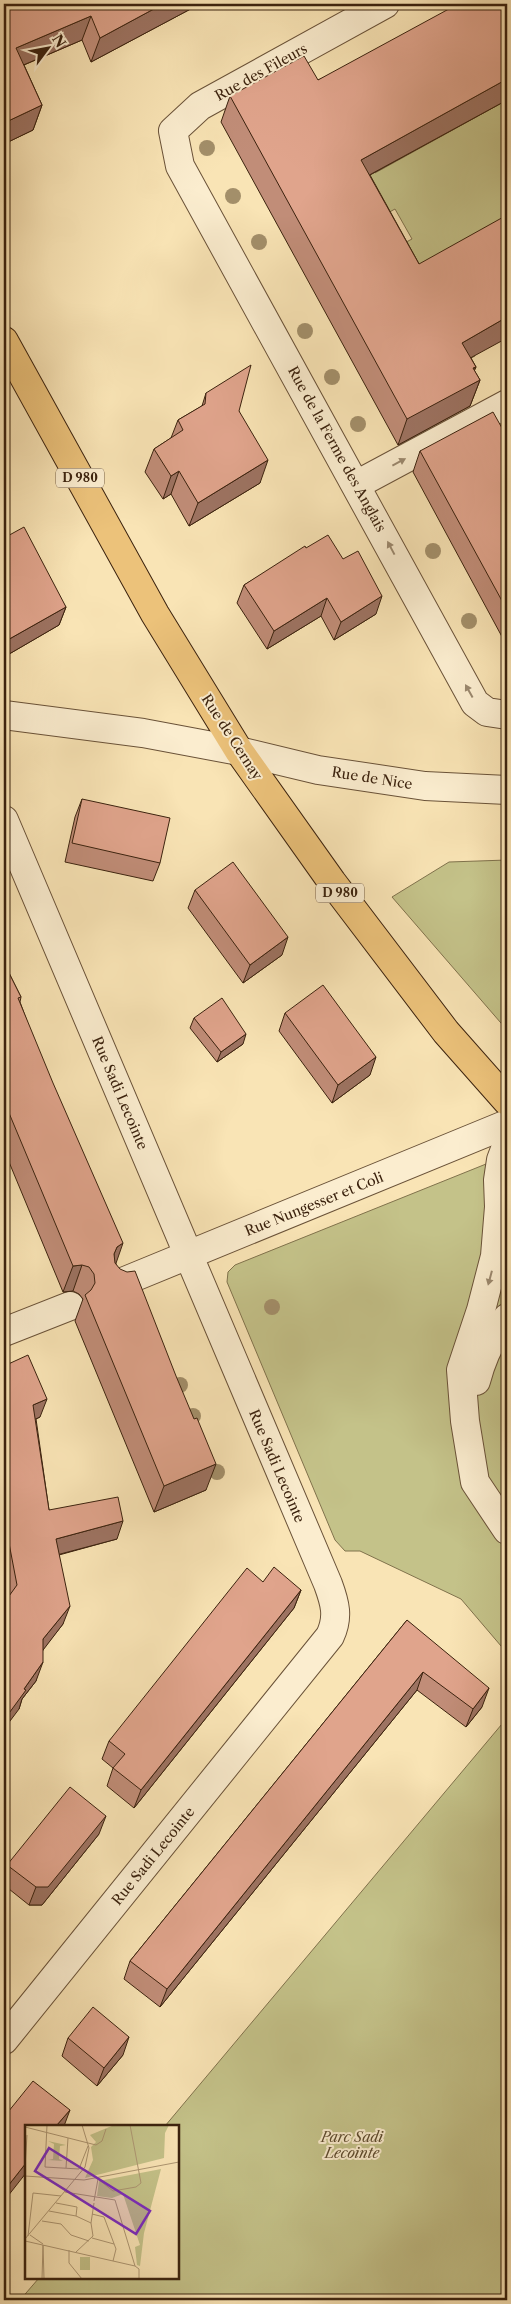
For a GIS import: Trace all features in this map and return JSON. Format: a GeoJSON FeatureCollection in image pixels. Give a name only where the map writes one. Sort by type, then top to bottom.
{"type":"FeatureCollection","features":[{"type":"Feature","properties":{"kind":"main road","name":"Rue de Cernay"},"geometry":{"type":"LineString","coordinates":[[4,341],[156,614],[238,751],[352,910],[440,1024],[507,1101]]}},
{"type":"Feature","properties":{"kind":"street","name":"Rue des Fileurs"},"geometry":{"type":"LineString","coordinates":[[180,166],[173,131],[200,106],[385,4]]}},
{"type":"Feature","properties":{"kind":"street","name":"Rue de la Ferme des Anglais"},"geometry":{"type":"LineString","coordinates":[[180,166],[475,703],[487,712],[507,715]]}},
{"type":"Feature","properties":{"kind":"street"},"geometry":{"type":"LineString","coordinates":[[356,485],[507,404]]}},
{"type":"Feature","properties":{"kind":"street","name":"Rue de Nice"},"geometry":{"type":"LineString","coordinates":[[4,715],[121,730],[238,751],[318,770],[425,786],[507,790]]}},
{"type":"Feature","properties":{"kind":"street","name":"Rue Sadi Lecointe"},"geometry":{"type":"LineString","coordinates":[[4,820],[328,1584],[335,1605],[336,1623],[330,1636],[4,2040]]}},
{"type":"Feature","properties":{"kind":"street","name":"Rue Nungesser et Coli"},"geometry":{"type":"LineString","coordinates":[[120,1283],[507,1124]]}},
{"type":"Feature","properties":{"kind":"street"},"geometry":{"type":"LineString","coordinates":[[507,1144],[501,1160],[498,1180],[499,1206],[495,1256],[481,1310],[461,1370],[465,1421],[475,1482],[507,1530]]}},
{"type":"Feature","properties":{"kind":"street"},"geometry":{"type":"LineString","coordinates":[[4,1332],[70,1306]]}},
{"type":"Feature","properties":{"kind":"street"},"geometry":{"type":"LineString","coordinates":[[465,1421],[480,1362],[499,1328],[507,1318]]}},
{"type":"Feature","properties":{"kind":"green space"},"geometry":{"type":"Polygon","coordinates":[[[332,94],[375,173],[507,100],[507,236],[431,278],[475,356],[452,368],[389,251],[412,239],[395,209],[371,222],[332,94]]]}},
{"type":"Feature","properties":{"kind":"green space"},"geometry":{"type":"Polygon","coordinates":[[[507,860],[507,1030],[392,897],[449,862],[507,860]]]}},
{"type":"Feature","properties":{"kind":"green space"},"geometry":{"type":"Polygon","coordinates":[[[491,1162],[507,1166],[507,1653],[461,1599],[360,1551],[345,1551],[335,1540],[227,1282],[228,1272],[235,1265],[491,1162]]]}},
{"type":"Feature","properties":{"kind":"green space","name":"Parc Sadi Lecointe"},"geometry":{"type":"Polygon","coordinates":[[[507,1718],[507,2300],[20,2300],[38,2279],[179,2279],[179,2125],[166,2125],[507,1718]]]}},
{"type":"Feature","properties":{"kind":"building"},"geometry":{"type":"Polygon","coordinates":[[[4,4],[163,4],[100,38],[91,16],[16,48],[42,105],[4,123],[4,4]]]}},
{"type":"Feature","properties":{"kind":"building"},"geometry":{"type":"Polygon","coordinates":[[[458,4],[507,4],[507,79],[361,160],[419,264],[507,215],[507,317],[462,343],[476,367],[473,368],[480,380],[407,419],[230,96],[304,56],[318,80],[458,4]]]}},
{"type":"Feature","properties":{"kind":"building"},"geometry":{"type":"Polygon","coordinates":[[[251,365],[239,411],[268,460],[198,503],[179,471],[171,476],[154,449],[183,430],[178,420],[205,404],[206,393],[251,365]]]}},
{"type":"Feature","properties":{"kind":"building"},"geometry":{"type":"Polygon","coordinates":[[[493,412],[507,437],[507,610],[420,451],[493,412]]]}},
{"type":"Feature","properties":{"kind":"building"},"geometry":{"type":"Polygon","coordinates":[[[24,527],[66,607],[4,642],[4,615],[9,597],[4,588],[4,538],[24,527]]]}},
{"type":"Feature","properties":{"kind":"building"},"geometry":{"type":"Polygon","coordinates":[[[328,535],[343,559],[358,551],[382,596],[341,622],[327,598],[274,631],[244,585],[305,546],[306,548],[328,535]]]}},
{"type":"Feature","properties":{"kind":"building"},"geometry":{"type":"Polygon","coordinates":[[[82,799],[170,818],[160,863],[72,843],[82,799]]]}},
{"type":"Feature","properties":{"kind":"building"},"geometry":{"type":"Polygon","coordinates":[[[233,862],[288,937],[250,965],[195,890],[233,862]]]}},
{"type":"Feature","properties":{"kind":"building"},"geometry":{"type":"Polygon","coordinates":[[[4,963],[21,997],[18,998],[53,1083],[123,1243],[117,1247],[114,1254],[115,1263],[120,1269],[127,1272],[135,1271],[194,1419],[197,1418],[216,1464],[164,1486],[85,1295],[95,1283],[94,1274],[89,1267],[82,1265],[73,1266],[4,1101],[4,963]]]}},
{"type":"Feature","properties":{"kind":"building"},"geometry":{"type":"Polygon","coordinates":[[[323,985],[376,1057],[338,1085],[285,1013],[323,985]]]}},
{"type":"Feature","properties":{"kind":"building"},"geometry":{"type":"Polygon","coordinates":[[[222,998],[246,1034],[221,1052],[194,1018],[222,998]]]}},
{"type":"Feature","properties":{"kind":"building"},"geometry":{"type":"Polygon","coordinates":[[[28,1355],[47,1399],[33,1405],[49,1510],[118,1497],[123,1521],[56,1539],[70,1606],[43,1639],[43,1662],[24,1689],[26,1690],[4,1720],[4,1603],[17,1585],[4,1517],[4,1366],[28,1355]]]}},
{"type":"Feature","properties":{"kind":"building"},"geometry":{"type":"Polygon","coordinates":[[[274,1567],[301,1590],[141,1790],[113,1768],[125,1754],[109,1741],[247,1568],[263,1582],[274,1567]]]}},
{"type":"Feature","properties":{"kind":"building"},"geometry":{"type":"Polygon","coordinates":[[[407,1620],[489,1688],[473,1709],[423,1672],[167,1989],[130,1961],[407,1620]]]}},
{"type":"Feature","properties":{"kind":"building"},"geometry":{"type":"Polygon","coordinates":[[[70,1787],[106,1816],[48,1887],[36,1887],[7,1865],[70,1787]]]}},
{"type":"Feature","properties":{"kind":"building"},"geometry":{"type":"Polygon","coordinates":[[[93,2007],[129,2037],[104,2068],[68,2038],[93,2007]]]}},
{"type":"Feature","properties":{"kind":"building"},"geometry":{"type":"Polygon","coordinates":[[[33,2081],[70,2110],[57,2125],[25,2125],[25,2164],[4,2191],[4,2117],[33,2081]]]}}]}
